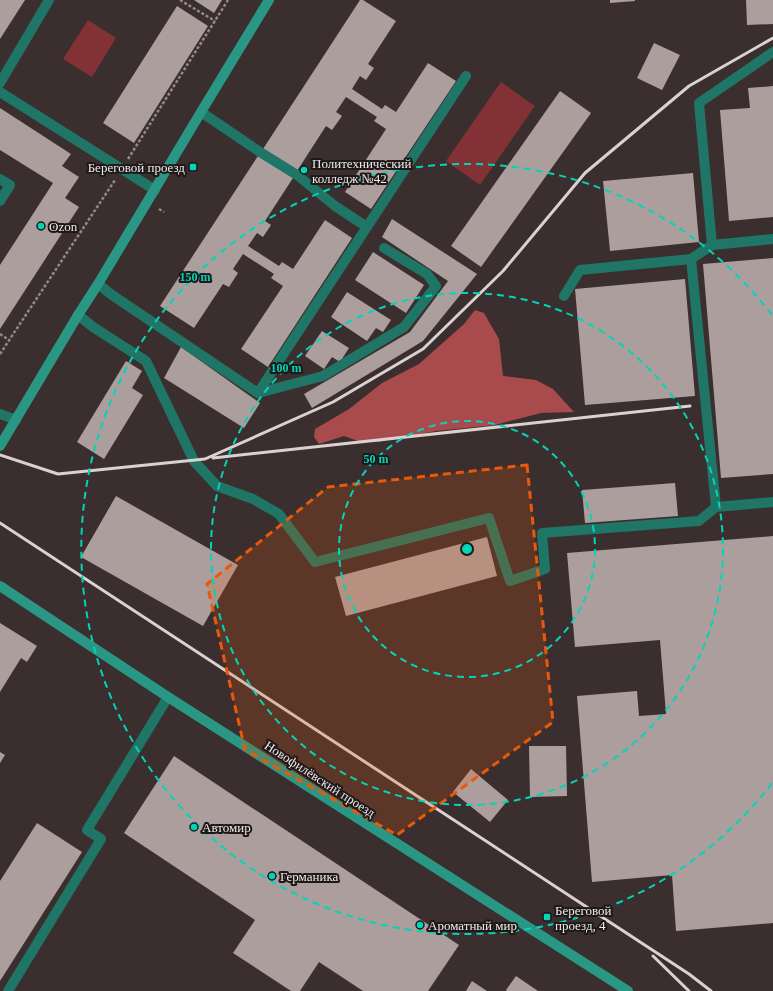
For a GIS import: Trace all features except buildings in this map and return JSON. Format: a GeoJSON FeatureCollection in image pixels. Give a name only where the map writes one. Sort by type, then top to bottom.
{"type":"FeatureCollection","features":[{"type":"Feature","properties":{"kind":"street"},"geometry":{"type":"LineString","coordinates":[[0,446],[270,0]]}},
{"type":"Feature","properties":{"kind":"street","name":"Новофилёвский проезд"},"geometry":{"type":"LineString","coordinates":[[0,586],[168,698],[628,991]]}},
{"type":"Feature","properties":{"kind":"lane"},"geometry":{"type":"LineString","coordinates":[[0,83],[49,0]]}},
{"type":"Feature","properties":{"kind":"lane"},"geometry":{"type":"LineString","coordinates":[[712,245],[699,103],[773,52]]}},
{"type":"Feature","properties":{"kind":"lane"},"geometry":{"type":"LineString","coordinates":[[258,393],[466,76]]}},
{"type":"Feature","properties":{"kind":"lane"},"geometry":{"type":"LineString","coordinates":[[0,92],[155,190]]}},
{"type":"Feature","properties":{"kind":"lane"},"geometry":{"type":"LineString","coordinates":[[201,112],[297,175],[335,206],[367,227]]}},
{"type":"Feature","properties":{"kind":"lane"},"geometry":{"type":"LineString","coordinates":[[0,179],[10,185],[0,201]]}},
{"type":"Feature","properties":{"kind":"lane"},"geometry":{"type":"LineString","coordinates":[[564,296],[580,270],[691,259],[712,245],[773,239]]}},
{"type":"Feature","properties":{"kind":"lane"},"geometry":{"type":"LineString","coordinates":[[98,284],[112,295],[258,393],[323,376],[404,327],[436,286],[427,274],[384,248]]}},
{"type":"Feature","properties":{"kind":"lane"},"geometry":{"type":"LineString","coordinates":[[691,259],[716,507]]}},
{"type":"Feature","properties":{"kind":"lane"},"geometry":{"type":"LineString","coordinates":[[78,315],[93,327],[146,361],[194,461],[216,486],[253,499],[279,514],[315,562],[489,518],[510,581],[545,569],[542,533],[699,522],[716,507],[773,502]]}},
{"type":"Feature","properties":{"kind":"lane"},"geometry":{"type":"LineString","coordinates":[[0,414],[16,420]]}},
{"type":"Feature","properties":{"kind":"lane"},"geometry":{"type":"LineString","coordinates":[[8,991],[101,839],[87,830],[168,698]]}},
{"type":"Feature","properties":{"kind":"path"},"geometry":{"type":"LineString","coordinates":[[180,0],[215,22]]}},
{"type":"Feature","properties":{"kind":"path"},"geometry":{"type":"LineString","coordinates":[[0,334],[9,340]]}},
{"type":"Feature","properties":{"kind":"highlighted area"},"geometry":{"type":"Polygon","coordinates":[[[527,465],[553,722],[397,835],[245,750],[207,584],[328,487],[527,465]]]}},
{"type":"Feature","properties":{"kind":"shaded area"},"geometry":{"type":"Polygon","coordinates":[[[88,20],[116,38],[92,77],[63,59],[88,20]]]}},
{"type":"Feature","properties":{"kind":"shaded area"},"geometry":{"type":"Polygon","coordinates":[[[501,82],[535,106],[480,185],[446,161],[501,82]]]}},
{"type":"Feature","properties":{"kind":"shaded area"},"geometry":{"type":"Polygon","coordinates":[[[475,310],[484,313],[499,339],[503,376],[536,380],[553,389],[574,412],[541,413],[495,425],[436,431],[378,442],[361,442],[344,436],[319,444],[314,437],[315,429],[349,409],[382,383],[419,364],[464,324],[475,310]]]}},
{"type":"Feature","properties":{"kind":"railway"},"geometry":{"type":"LineString","coordinates":[[0,455],[58,474],[205,459],[333,402],[423,349],[503,271],[585,173],[689,86],[773,38]]}},
{"type":"Feature","properties":{"kind":"railway"},"geometry":{"type":"LineString","coordinates":[[213,458],[690,406]]}},
{"type":"Feature","properties":{"kind":"railway"},"geometry":{"type":"LineString","coordinates":[[0,523],[689,974],[711,991]]}},
{"type":"Feature","properties":{"kind":"railway"},"geometry":{"type":"LineString","coordinates":[[653,956],[689,991]]}},
{"type":"Feature","properties":{"kind":"place","name":"Береговой проезд"},"geometry":{"type":"Point","coordinates":[193,167]}},
{"type":"Feature","properties":{"kind":"place","name":"Политехнический колледж №42"},"geometry":{"type":"Point","coordinates":[304,170]}},
{"type":"Feature","properties":{"kind":"place","name":"Ozon"},"geometry":{"type":"Point","coordinates":[41,226]}},
{"type":"Feature","properties":{"kind":"place","name":"Автомир"},"geometry":{"type":"Point","coordinates":[194,827]}},
{"type":"Feature","properties":{"kind":"place","name":"Германика"},"geometry":{"type":"Point","coordinates":[272,876]}},
{"type":"Feature","properties":{"kind":"place","name":"Береговой проезд, 4"},"geometry":{"type":"Point","coordinates":[547,917]}},
{"type":"Feature","properties":{"kind":"place","name":"Ароматный мир"},"geometry":{"type":"Point","coordinates":[420,925]}}]}
